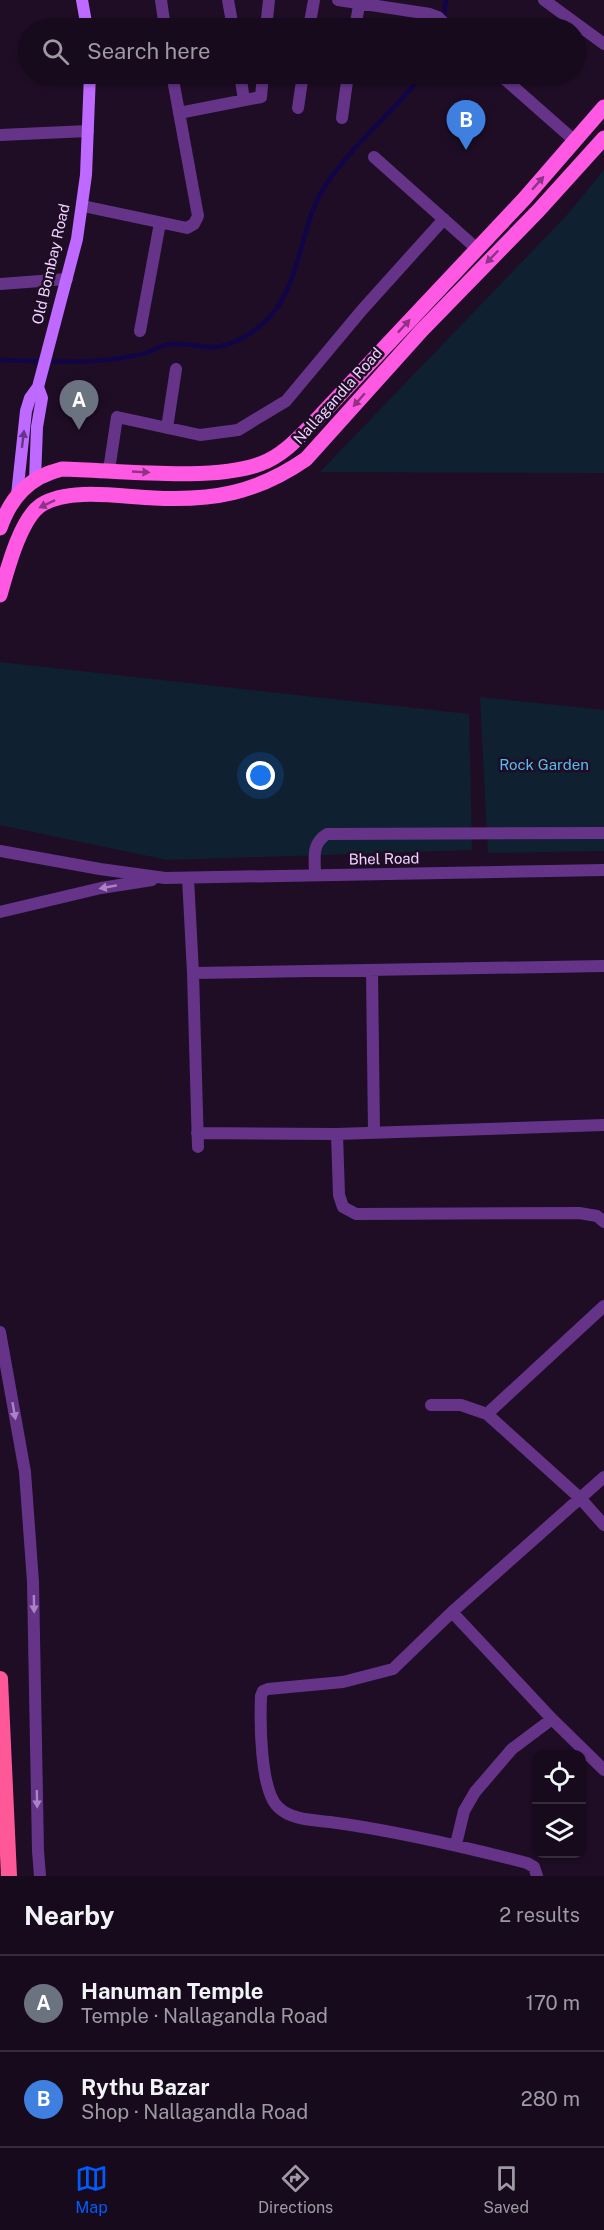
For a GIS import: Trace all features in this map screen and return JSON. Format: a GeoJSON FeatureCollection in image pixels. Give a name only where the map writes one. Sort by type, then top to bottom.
{"type":"FeatureCollection","features":[{"type":"Feature","properties":{"kind":"highway"},"geometry":{"type":"LineString","coordinates":[[0,1679],[9,1876]]}},
{"type":"Feature","properties":{"kind":"main road"},"geometry":{"type":"LineString","coordinates":[[82,0],[85,18]]}},
{"type":"Feature","properties":{"kind":"main road","name":"Old Bombay Road"},"geometry":{"type":"LineString","coordinates":[[38,387],[67,279],[83,206],[90,84]]}},
{"type":"Feature","properties":{"kind":"main road","name":"Nallagandla Road"},"geometry":{"type":"LineString","coordinates":[[35,480],[45,473],[62,469],[170,473],[227,471],[261,464],[276,456],[293,443],[525,198],[604,106]]}},
{"type":"Feature","properties":{"kind":"main road","name":"Nallagandla Road"},"geometry":{"type":"LineString","coordinates":[[0,595],[14,549],[25,526],[40,505],[78,494],[202,498],[237,492],[261,485],[306,459],[422,330],[538,211],[604,138]]}},
{"type":"Feature","properties":{"kind":"main road"},"geometry":{"type":"LineString","coordinates":[[16,495],[35,480],[37,427],[42,399],[38,387]]}},
{"type":"Feature","properties":{"kind":"main road"},"geometry":{"type":"LineString","coordinates":[[1,526],[16,495],[26,411],[30,398],[38,387]]}},
{"type":"Feature","properties":{"kind":"main road"},"geometry":{"type":"LineString","coordinates":[[293,443],[306,459]]}},
{"type":"Feature","properties":{"kind":"street"},"geometry":{"type":"LineString","coordinates":[[161,0],[164,18]]}},
{"type":"Feature","properties":{"kind":"street"},"geometry":{"type":"LineString","coordinates":[[228,0],[231,18]]}},
{"type":"Feature","properties":{"kind":"street"},"geometry":{"type":"LineString","coordinates":[[268,18],[269,0]]}},
{"type":"Feature","properties":{"kind":"street"},"geometry":{"type":"LineString","coordinates":[[311,18],[314,0]]}},
{"type":"Feature","properties":{"kind":"street"},"geometry":{"type":"LineString","coordinates":[[338,0],[430,14],[439,18]]}},
{"type":"Feature","properties":{"kind":"street"},"geometry":{"type":"LineString","coordinates":[[544,0],[569,18]]}},
{"type":"Feature","properties":{"kind":"street"},"geometry":{"type":"LineString","coordinates":[[357,18],[359,2]]}},
{"type":"Feature","properties":{"kind":"street"},"geometry":{"type":"LineString","coordinates":[[586,31],[604,44]]}},
{"type":"Feature","properties":{"kind":"street"},"geometry":{"type":"LineString","coordinates":[[83,206],[160,224],[188,228],[194,224],[198,216],[174,84]]}},
{"type":"Feature","properties":{"kind":"street"},"geometry":{"type":"LineString","coordinates":[[242,84],[244,100]]}},
{"type":"Feature","properties":{"kind":"street"},"geometry":{"type":"LineString","coordinates":[[179,112],[261,97],[262,84]]}},
{"type":"Feature","properties":{"kind":"street"},"geometry":{"type":"LineString","coordinates":[[298,108],[302,84]]}},
{"type":"Feature","properties":{"kind":"street"},"geometry":{"type":"LineString","coordinates":[[342,118],[347,84]]}},
{"type":"Feature","properties":{"kind":"street"},"geometry":{"type":"LineString","coordinates":[[510,84],[575,141]]}},
{"type":"Feature","properties":{"kind":"street"},"geometry":{"type":"LineString","coordinates":[[0,135],[88,131]]}},
{"type":"Feature","properties":{"kind":"street"},"geometry":{"type":"LineString","coordinates":[[374,157],[476,248]]}},
{"type":"Feature","properties":{"kind":"street"},"geometry":{"type":"LineString","coordinates":[[109,470],[117,417],[200,435],[238,430],[286,401],[362,310],[444,219]]}},
{"type":"Feature","properties":{"kind":"street"},"geometry":{"type":"LineString","coordinates":[[140,331],[160,224]]}},
{"type":"Feature","properties":{"kind":"street"},"geometry":{"type":"LineString","coordinates":[[0,284],[67,279]]}},
{"type":"Feature","properties":{"kind":"street"},"geometry":{"type":"LineString","coordinates":[[167,428],[176,369]]}},
{"type":"Feature","properties":{"kind":"street"},"geometry":{"type":"LineString","coordinates":[[315,876],[315,848],[319,840],[327,834],[604,833]]}},
{"type":"Feature","properties":{"kind":"street"},"geometry":{"type":"LineString","coordinates":[[0,851],[78,866],[165,878]]}},
{"type":"Feature","properties":{"kind":"street","name":"Bhel Road"},"geometry":{"type":"LineString","coordinates":[[165,878],[604,870]]}},
{"type":"Feature","properties":{"kind":"street"},"geometry":{"type":"LineString","coordinates":[[0,912],[101,888],[165,878]]}},
{"type":"Feature","properties":{"kind":"street"},"geometry":{"type":"LineString","coordinates":[[188,878],[194,973],[198,1146]]}},
{"type":"Feature","properties":{"kind":"street"},"geometry":{"type":"LineString","coordinates":[[194,973],[604,966]]}},
{"type":"Feature","properties":{"kind":"street"},"geometry":{"type":"LineString","coordinates":[[372,971],[374,1132]]}},
{"type":"Feature","properties":{"kind":"street"},"geometry":{"type":"LineString","coordinates":[[197,1133],[337,1134],[604,1125]]}},
{"type":"Feature","properties":{"kind":"street"},"geometry":{"type":"LineString","coordinates":[[337,1134],[339,1195],[343,1207],[356,1214],[579,1213],[597,1216],[604,1222]]}},
{"type":"Feature","properties":{"kind":"street"},"geometry":{"type":"LineString","coordinates":[[487,1414],[604,1306]]}},
{"type":"Feature","properties":{"kind":"street"},"geometry":{"type":"LineString","coordinates":[[0,1332],[25,1472],[33,1582],[40,1876]]}},
{"type":"Feature","properties":{"kind":"street"},"geometry":{"type":"LineString","coordinates":[[431,1405],[461,1405],[487,1414],[580,1498],[604,1525]]}},
{"type":"Feature","properties":{"kind":"street"},"geometry":{"type":"LineString","coordinates":[[537,1876],[534,1867],[527,1863],[456,1844],[378,1828],[294,1817],[278,1808],[269,1795],[263,1764],[260,1705],[263,1691],[268,1689],[343,1682],[393,1669],[452,1612],[604,1477]]}},
{"type":"Feature","properties":{"kind":"street"},"geometry":{"type":"LineString","coordinates":[[452,1612],[552,1719],[604,1770]]}},
{"type":"Feature","properties":{"kind":"street"},"geometry":{"type":"LineString","coordinates":[[456,1844],[464,1811],[475,1792],[512,1749],[552,1719]]}},
{"type":"Feature","properties":{"kind":"green space"},"geometry":{"type":"Polygon","coordinates":[[[604,170],[604,473],[320,472],[568,214],[604,170]]]}},
{"type":"Feature","properties":{"kind":"green space"},"geometry":{"type":"Polygon","coordinates":[[[0,662],[469,714],[472,850],[167,860],[0,825],[0,662]]]}},
{"type":"Feature","properties":{"kind":"green space","name":"Rock Garden"},"geometry":{"type":"Polygon","coordinates":[[[480,697],[604,710],[604,851],[488,853],[480,697]]]}},
{"type":"Feature","properties":{"kind":"waterway"},"geometry":{"type":"LineString","coordinates":[[443,18],[446,0]]}},
{"type":"Feature","properties":{"kind":"waterway"},"geometry":{"type":"LineString","coordinates":[[0,360],[62,362],[108,360],[143,354],[171,344],[217,347],[246,336],[263,324],[284,295],[291,281],[309,220],[322,191],[345,160],[414,84]]}},
{"type":"Feature","properties":{"kind":"place","name":"Rythu Bazar"},"geometry":{"type":"Point","coordinates":[466,150]}},
{"type":"Feature","properties":{"kind":"place","name":"Hanuman Temple"},"geometry":{"type":"Point","coordinates":[79,430]}}]}
